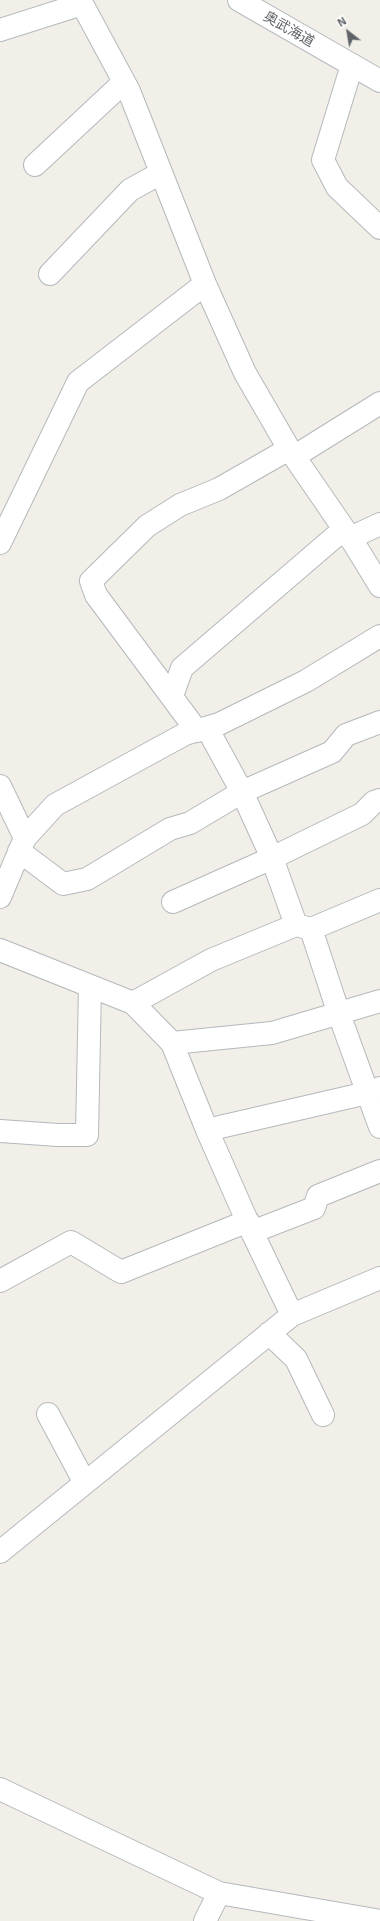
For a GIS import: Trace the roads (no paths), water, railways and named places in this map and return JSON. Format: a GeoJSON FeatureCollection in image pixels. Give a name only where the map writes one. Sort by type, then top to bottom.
{"type":"FeatureCollection","features":[{"type":"Feature","properties":{"kind":"street","name":"奥武海道"},"geometry":{"type":"LineString","coordinates":[[239,0],[380,81]]}},
{"type":"Feature","properties":{"kind":"street"},"geometry":{"type":"LineString","coordinates":[[0,30],[81,2],[124,82],[205,284],[245,373],[292,453],[380,586]]}},
{"type":"Feature","properties":{"kind":"street"},"geometry":{"type":"LineString","coordinates":[[352,65],[323,160],[337,187],[380,228]]}},
{"type":"Feature","properties":{"kind":"street"},"geometry":{"type":"LineString","coordinates":[[35,165],[124,82]]}},
{"type":"Feature","properties":{"kind":"street"},"geometry":{"type":"LineString","coordinates":[[50,274],[130,190],[161,173]]}},
{"type":"Feature","properties":{"kind":"street"},"geometry":{"type":"LineString","coordinates":[[0,543],[78,382],[205,284]]}},
{"type":"Feature","properties":{"kind":"street"},"geometry":{"type":"LineString","coordinates":[[380,403],[292,453],[219,489],[180,505],[147,526],[91,581],[96,595],[172,696],[202,729],[242,792],[304,927],[338,1014],[373,1091],[380,1127]]}},
{"type":"Feature","properties":{"kind":"street"},"geometry":{"type":"LineString","coordinates":[[172,696],[182,668],[347,534],[380,524]]}},
{"type":"Feature","properties":{"kind":"street"},"geometry":{"type":"LineString","coordinates":[[0,897],[22,844],[55,805],[185,734],[219,724],[306,681],[380,636]]}},
{"type":"Feature","properties":{"kind":"street"},"geometry":{"type":"LineString","coordinates":[[0,786],[22,844],[63,884],[87,879],[170,829],[190,823],[242,792],[332,752],[346,735],[380,722]]}},
{"type":"Feature","properties":{"kind":"street"},"geometry":{"type":"LineString","coordinates":[[173,902],[272,858],[362,814],[374,802],[380,800]]}},
{"type":"Feature","properties":{"kind":"street"},"geometry":{"type":"LineString","coordinates":[[133,1003],[211,960],[380,900]]}},
{"type":"Feature","properties":{"kind":"street"},"geometry":{"type":"LineString","coordinates":[[0,950],[133,1003],[172,1043],[207,1130],[250,1227],[292,1315]]}},
{"type":"Feature","properties":{"kind":"street"},"geometry":{"type":"LineString","coordinates":[[0,1131],[58,1135],[87,1135],[90,986]]}},
{"type":"Feature","properties":{"kind":"street"},"geometry":{"type":"LineString","coordinates":[[172,1043],[272,1033],[380,1001]]}},
{"type":"Feature","properties":{"kind":"street"},"geometry":{"type":"LineString","coordinates":[[207,1130],[373,1091]]}},
{"type":"Feature","properties":{"kind":"street"},"geometry":{"type":"LineString","coordinates":[[0,1281],[71,1242],[121,1272],[250,1227],[314,1208],[318,1196],[380,1171]]}},
{"type":"Feature","properties":{"kind":"street"},"geometry":{"type":"LineString","coordinates":[[0,1552],[292,1315],[380,1278]]}},
{"type":"Feature","properties":{"kind":"street"},"geometry":{"type":"LineString","coordinates":[[269,1333],[296,1359],[323,1415]]}},
{"type":"Feature","properties":{"kind":"street"},"geometry":{"type":"LineString","coordinates":[[48,1414],[85,1483]]}},
{"type":"Feature","properties":{"kind":"street"},"geometry":{"type":"LineString","coordinates":[[0,1789],[219,1893],[380,1921]]}},
{"type":"Feature","properties":{"kind":"street"},"geometry":{"type":"LineString","coordinates":[[205,1921],[219,1893]]}}]}
